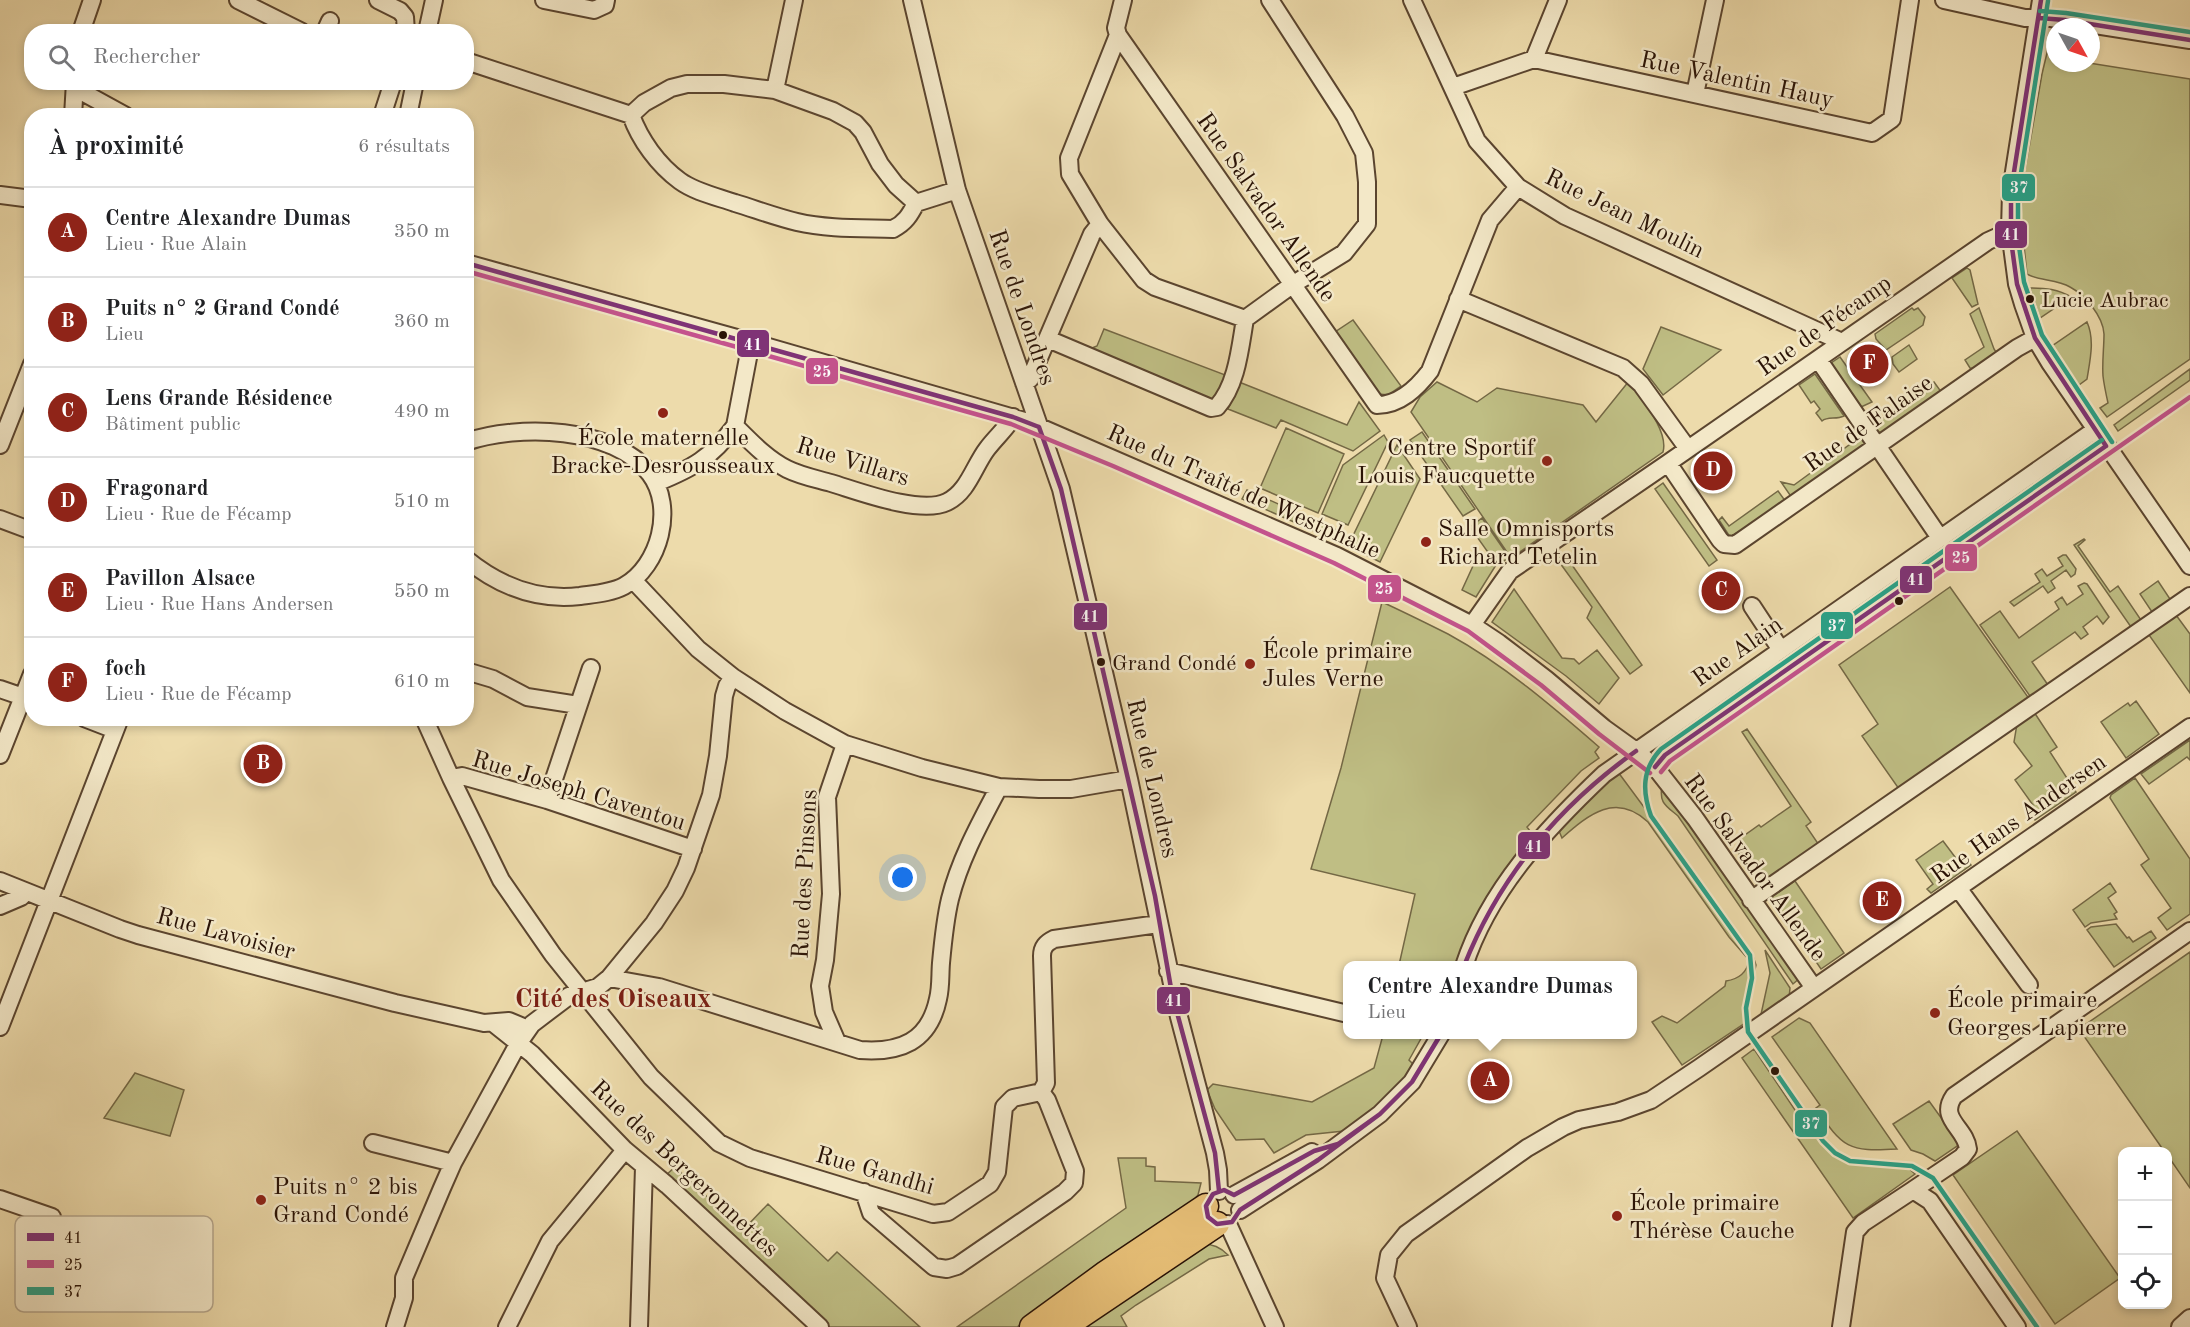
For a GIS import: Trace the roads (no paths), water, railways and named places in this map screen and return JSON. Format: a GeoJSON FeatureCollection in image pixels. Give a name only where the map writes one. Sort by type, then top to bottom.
{"type":"FeatureCollection","features":[{"type":"Feature","properties":{"kind":"highway"},"geometry":{"type":"LineString","coordinates":[[1032,1327],[1106,1273],[1224,1208]]}},
{"type":"Feature","properties":{"kind":"highway"},"geometry":{"type":"LineString","coordinates":[[1065,1327],[1224,1208]]}},
{"type":"Feature","properties":{"kind":"street"},"geometry":{"type":"LineString","coordinates":[[84,24],[92,0]]}},
{"type":"Feature","properties":{"kind":"street"},"geometry":{"type":"LineString","coordinates":[[238,0],[286,24]]}},
{"type":"Feature","properties":{"kind":"street"},"geometry":{"type":"LineString","coordinates":[[378,0],[400,11],[405,17],[405,24]]}},
{"type":"Feature","properties":{"kind":"street"},"geometry":{"type":"LineString","coordinates":[[430,24],[434,0]]}},
{"type":"Feature","properties":{"kind":"street"},"geometry":{"type":"LineString","coordinates":[[544,0],[594,10],[605,2]]}},
{"type":"Feature","properties":{"kind":"street"},"geometry":{"type":"LineString","coordinates":[[775,90],[794,0]]}},
{"type":"Feature","properties":{"kind":"street","name":"Rue de Londres"},"geometry":{"type":"LineString","coordinates":[[912,0],[957,190],[1061,489],[1155,896],[1158,924],[1168,971],[1215,1154],[1224,1208],[1275,1327]]}},
{"type":"Feature","properties":{"kind":"street"},"geometry":{"type":"LineString","coordinates":[[1123,0],[1116,28],[1118,36],[1069,158],[1070,174],[1100,224],[1143,280],[1155,287],[1245,320]]}},
{"type":"Feature","properties":{"kind":"street"},"geometry":{"type":"LineString","coordinates":[[1048,339],[1211,408],[1217,407],[1222,402],[1232,381],[1245,320],[1292,285],[1344,253],[1367,224],[1364,153],[1345,116],[1270,0]]}},
{"type":"Feature","properties":{"kind":"street","name":"Rue Jean Moulin"},"geometry":{"type":"LineString","coordinates":[[1412,0],[1477,141],[1518,187],[1564,216],[1842,342]]}},
{"type":"Feature","properties":{"kind":"street"},"geometry":{"type":"LineString","coordinates":[[1453,87],[1534,59],[1558,0]]}},
{"type":"Feature","properties":{"kind":"street"},"geometry":{"type":"LineString","coordinates":[[1695,94],[1715,0]]}},
{"type":"Feature","properties":{"kind":"street","name":"Rue Valentin Hauy"},"geometry":{"type":"LineString","coordinates":[[1534,59],[1872,133],[1892,119],[1910,0]]}},
{"type":"Feature","properties":{"kind":"street"},"geometry":{"type":"LineString","coordinates":[[1944,0],[1983,4],[2025,18],[2065,20],[2190,40]]}},
{"type":"Feature","properties":{"kind":"street"},"geometry":{"type":"LineString","coordinates":[[2041,0],[2015,168],[2010,231],[2018,284],[2035,338],[2095,430],[2190,566]]}},
{"type":"Feature","properties":{"kind":"street","name":"Rue Salvador Allende"},"geometry":{"type":"LineString","coordinates":[[1118,36],[1377,405],[1390,405],[1419,386],[1430,371],[1458,300]]}},
{"type":"Feature","properties":{"kind":"street"},"geometry":{"type":"LineString","coordinates":[[474,64],[631,115]]}},
{"type":"Feature","properties":{"kind":"street"},"geometry":{"type":"LineString","coordinates":[[631,115],[644,103],[672,88],[687,84],[724,84],[775,90],[833,111],[855,123],[863,132],[885,171],[916,204]]}},
{"type":"Feature","properties":{"kind":"street"},"geometry":{"type":"LineString","coordinates":[[74,108],[75,90]]}},
{"type":"Feature","properties":{"kind":"street"},"geometry":{"type":"LineString","coordinates":[[83,90],[113,108]]}},
{"type":"Feature","properties":{"kind":"street"},"geometry":{"type":"LineString","coordinates":[[385,108],[390,90]]}},
{"type":"Feature","properties":{"kind":"street"},"geometry":{"type":"LineString","coordinates":[[410,108],[413,90]]}},
{"type":"Feature","properties":{"kind":"street"},"geometry":{"type":"LineString","coordinates":[[631,115],[634,124],[656,157],[682,182],[716,197],[798,222],[830,227],[892,229],[910,216],[916,204],[957,190]]}},
{"type":"Feature","properties":{"kind":"street"},"geometry":{"type":"LineString","coordinates":[[1518,187],[1490,220],[1458,300],[1623,368],[1641,384],[1688,449]]}},
{"type":"Feature","properties":{"kind":"street"},"geometry":{"type":"LineString","coordinates":[[0,195],[24,198]]}},
{"type":"Feature","properties":{"kind":"street"},"geometry":{"type":"LineString","coordinates":[[1024,383],[1030,380],[1092,234],[1100,224]]}},
{"type":"Feature","properties":{"kind":"street","name":"Rue de Fécamp"},"geometry":{"type":"LineString","coordinates":[[1472,625],[1510,571],[1988,241],[2010,231]]}},
{"type":"Feature","properties":{"kind":"street","name":"Rue du Traîté de Westphalie"},"geometry":{"type":"LineString","coordinates":[[474,264],[1013,417],[1039,427],[1337,556],[1472,625],[1546,679],[1604,728]]}},
{"type":"Feature","properties":{"kind":"street","name":"Rue de Falaise"},"geometry":{"type":"LineString","coordinates":[[1668,463],[1720,540],[1728,545],[1735,545],[2017,348],[2035,338]]}},
{"type":"Feature","properties":{"kind":"street"},"geometry":{"type":"LineString","coordinates":[[656,483],[700,463],[735,426],[751,342]]}},
{"type":"Feature","properties":{"kind":"street"},"geometry":{"type":"LineString","coordinates":[[1818,359],[1940,538]]}},
{"type":"Feature","properties":{"kind":"street"},"geometry":{"type":"LineString","coordinates":[[0,445],[24,384]]}},
{"type":"Feature","properties":{"kind":"street","name":"Rue Villars"},"geometry":{"type":"LineString","coordinates":[[735,426],[767,457],[789,470],[908,504],[937,505],[946,503],[962,490],[979,460],[1013,417]]}},
{"type":"Feature","properties":{"kind":"street","name":"Rue Alain"},"geometry":{"type":"LineString","coordinates":[[1466,961],[1484,920],[1502,888],[1521,862],[1574,802],[1604,774],[2095,430]]}},
{"type":"Feature","properties":{"kind":"street"},"geometry":{"type":"LineString","coordinates":[[474,440],[495,434],[536,431],[580,436],[616,448],[648,472],[656,483],[662,514],[659,539],[645,567],[633,580],[623,586],[592,595],[557,598],[527,593],[495,580],[474,565]]}},
{"type":"Feature","properties":{"kind":"street"},"geometry":{"type":"LineString","coordinates":[[0,519],[24,528]]}},
{"type":"Feature","properties":{"kind":"street"},"geometry":{"type":"LineString","coordinates":[[633,580],[698,649],[733,677],[784,711],[845,744],[922,768],[999,787],[1071,789],[1129,779]]}},
{"type":"Feature","properties":{"kind":"street"},"geometry":{"type":"LineString","coordinates":[[1751,900],[2190,596]]}},
{"type":"Feature","properties":{"kind":"street"},"geometry":{"type":"LineString","coordinates":[[1752,606],[1781,650]]}},
{"type":"Feature","properties":{"kind":"street"},"geometry":{"type":"LineString","coordinates":[[547,800],[591,668]]}},
{"type":"Feature","properties":{"kind":"street"},"geometry":{"type":"LineString","coordinates":[[474,673],[493,679],[527,696],[579,705]]}},
{"type":"Feature","properties":{"kind":"street"},"geometry":{"type":"LineString","coordinates":[[395,1327],[404,1299],[404,1278],[453,1163],[518,1044],[528,1029],[569,996],[598,987],[609,978],[654,923],[675,891],[693,849],[711,795],[718,756],[724,696],[733,677]]}},
{"type":"Feature","properties":{"kind":"street"},"geometry":{"type":"LineString","coordinates":[[0,688],[24,697]]}},
{"type":"Feature","properties":{"kind":"street"},"geometry":{"type":"LineString","coordinates":[[0,755],[24,704]]}},
{"type":"Feature","properties":{"kind":"street"},"geometry":{"type":"LineString","coordinates":[[0,1027],[117,726]]}},
{"type":"Feature","properties":{"kind":"street","name":"Rue Gandhi"},"geometry":{"type":"LineString","coordinates":[[427,726],[450,778],[501,880],[553,955],[645,1070],[719,1143],[750,1158],[933,1214],[948,1212],[990,1184],[997,1172],[1004,1107],[1013,1098],[1041,1092]]}},
{"type":"Feature","properties":{"kind":"street","name":"Rue Hans Andersen"},"geometry":{"type":"LineString","coordinates":[[1408,1327],[1384,1278],[1389,1255],[1406,1234],[1563,1126],[1618,1112],[1651,1100],[2190,727]]}},
{"type":"Feature","properties":{"kind":"street","name":"Rue Salvador Allende"},"geometry":{"type":"LineString","coordinates":[[1604,728],[1654,767],[1695,818],[1814,988]]}},
{"type":"Feature","properties":{"kind":"street","name":"Rue des Pinsons"},"geometry":{"type":"LineString","coordinates":[[837,1042],[820,999],[820,986],[825,960],[831,894],[827,797],[845,744]]}},
{"type":"Feature","properties":{"kind":"street","name":"Rue Joseph Caventou"},"geometry":{"type":"LineString","coordinates":[[450,778],[462,776],[547,800],[693,849]]}},
{"type":"Feature","properties":{"kind":"street"},"geometry":{"type":"LineString","coordinates":[[609,978],[659,987],[860,1050],[879,1052],[894,1050],[914,1040],[927,1026],[938,999],[945,925],[958,873],[975,832],[999,787]]}},
{"type":"Feature","properties":{"kind":"street","name":"Rue Lavoisier"},"geometry":{"type":"LineString","coordinates":[[0,881],[138,935],[394,1003],[493,1023],[509,1020],[528,1029]]}},
{"type":"Feature","properties":{"kind":"street"},"geometry":{"type":"LineString","coordinates":[[1958,888],[2029,985]]}},
{"type":"Feature","properties":{"kind":"street"},"geometry":{"type":"LineString","coordinates":[[0,906],[21,897],[26,892]]}},
{"type":"Feature","properties":{"kind":"street"},"geometry":{"type":"LineString","coordinates":[[864,1192],[872,1213],[934,1267],[947,1269],[957,1266],[1065,1192],[1074,1183],[1075,1171],[1047,1100],[1041,1092],[1046,1083],[1042,949],[1054,939],[1158,924]]}},
{"type":"Feature","properties":{"kind":"street"},"geometry":{"type":"LineString","coordinates":[[1841,1327],[1856,1232],[1863,1223],[1962,1157],[1968,1149],[1967,1142],[1948,1110],[1948,1103],[1954,1096],[2190,931]]}},
{"type":"Feature","properties":{"kind":"street"},"geometry":{"type":"LineString","coordinates":[[1168,971],[1343,1013]]}},
{"type":"Feature","properties":{"kind":"street","name":"Rue des Bergeronnettes"},"geometry":{"type":"LineString","coordinates":[[493,1023],[532,1054],[626,1150],[820,1327]]}},
{"type":"Feature","properties":{"kind":"street"},"geometry":{"type":"LineString","coordinates":[[1224,1208],[1314,1151],[1338,1144],[1380,1114],[1412,1082],[1439,1039]]}},
{"type":"Feature","properties":{"kind":"street"},"geometry":{"type":"LineString","coordinates":[[373,1143],[453,1163]]}},
{"type":"Feature","properties":{"kind":"street"},"geometry":{"type":"LineString","coordinates":[[507,1327],[550,1241],[626,1150]]}},
{"type":"Feature","properties":{"kind":"street"},"geometry":{"type":"LineString","coordinates":[[639,1327],[644,1167]]}},
{"type":"Feature","properties":{"kind":"street"},"geometry":{"type":"LineString","coordinates":[[1913,1190],[1930,1201],[2016,1326]]}},
{"type":"Feature","properties":{"kind":"street"},"geometry":{"type":"LineString","coordinates":[[0,1199],[52,1216]]}},
{"type":"Feature","properties":{"kind":"street"},"geometry":{"type":"LineString","coordinates":[[2180,1327],[2190,1318]]}},
{"type":"Feature","properties":{"kind":"place","name":"Lucie Aubrac"},"geometry":{"type":"Point","coordinates":[2030,299]}},
{"type":"Feature","properties":{"kind":"place","name":"foch"},"geometry":{"type":"Point","coordinates":[1869,364]}},
{"type":"Feature","properties":{"kind":"place","name":"École maternelle Bracke-Desrousseaux"},"geometry":{"type":"Point","coordinates":[663,413]}},
{"type":"Feature","properties":{"kind":"place","name":"Centre Sportif Louis Faucquette"},"geometry":{"type":"Point","coordinates":[1547,461]}},
{"type":"Feature","properties":{"kind":"place","name":"Fragonard"},"geometry":{"type":"Point","coordinates":[1713,471]}},
{"type":"Feature","properties":{"kind":"place","name":"Salle Omnisports Richard Tetelin"},"geometry":{"type":"Point","coordinates":[1426,542]}},
{"type":"Feature","properties":{"kind":"place","name":"Lens Grande Résidence"},"geometry":{"type":"Point","coordinates":[1721,591]}},
{"type":"Feature","properties":{"kind":"place","name":"Grand Condé"},"geometry":{"type":"Point","coordinates":[1101,662]}},
{"type":"Feature","properties":{"kind":"place","name":"École primaire Jules Verne"},"geometry":{"type":"Point","coordinates":[1250,664]}},
{"type":"Feature","properties":{"kind":"place","name":"Puits n° 2 Grand Condé"},"geometry":{"type":"Point","coordinates":[263,764]}},
{"type":"Feature","properties":{"kind":"place","name":"Pavillon Alsace"},"geometry":{"type":"Point","coordinates":[1882,901]}},
{"type":"Feature","properties":{"kind":"place","name":"École primaire Georges Lapierre"},"geometry":{"type":"Point","coordinates":[1935,1013]}},
{"type":"Feature","properties":{"kind":"place","name":"Centre Alexandre Dumas"},"geometry":{"type":"Point","coordinates":[1490,1081]}},
{"type":"Feature","properties":{"kind":"place","name":"Puits n° 2 bis Grand Condé"},"geometry":{"type":"Point","coordinates":[261,1200]}},
{"type":"Feature","properties":{"kind":"place","name":"École primaire Thérèse Cauche"},"geometry":{"type":"Point","coordinates":[1617,1216]}},
{"type":"Feature","properties":{"kind":"district","name":"Cité des Oiseaux"},"geometry":{"type":"Point","coordinates":[613,998]}}]}
